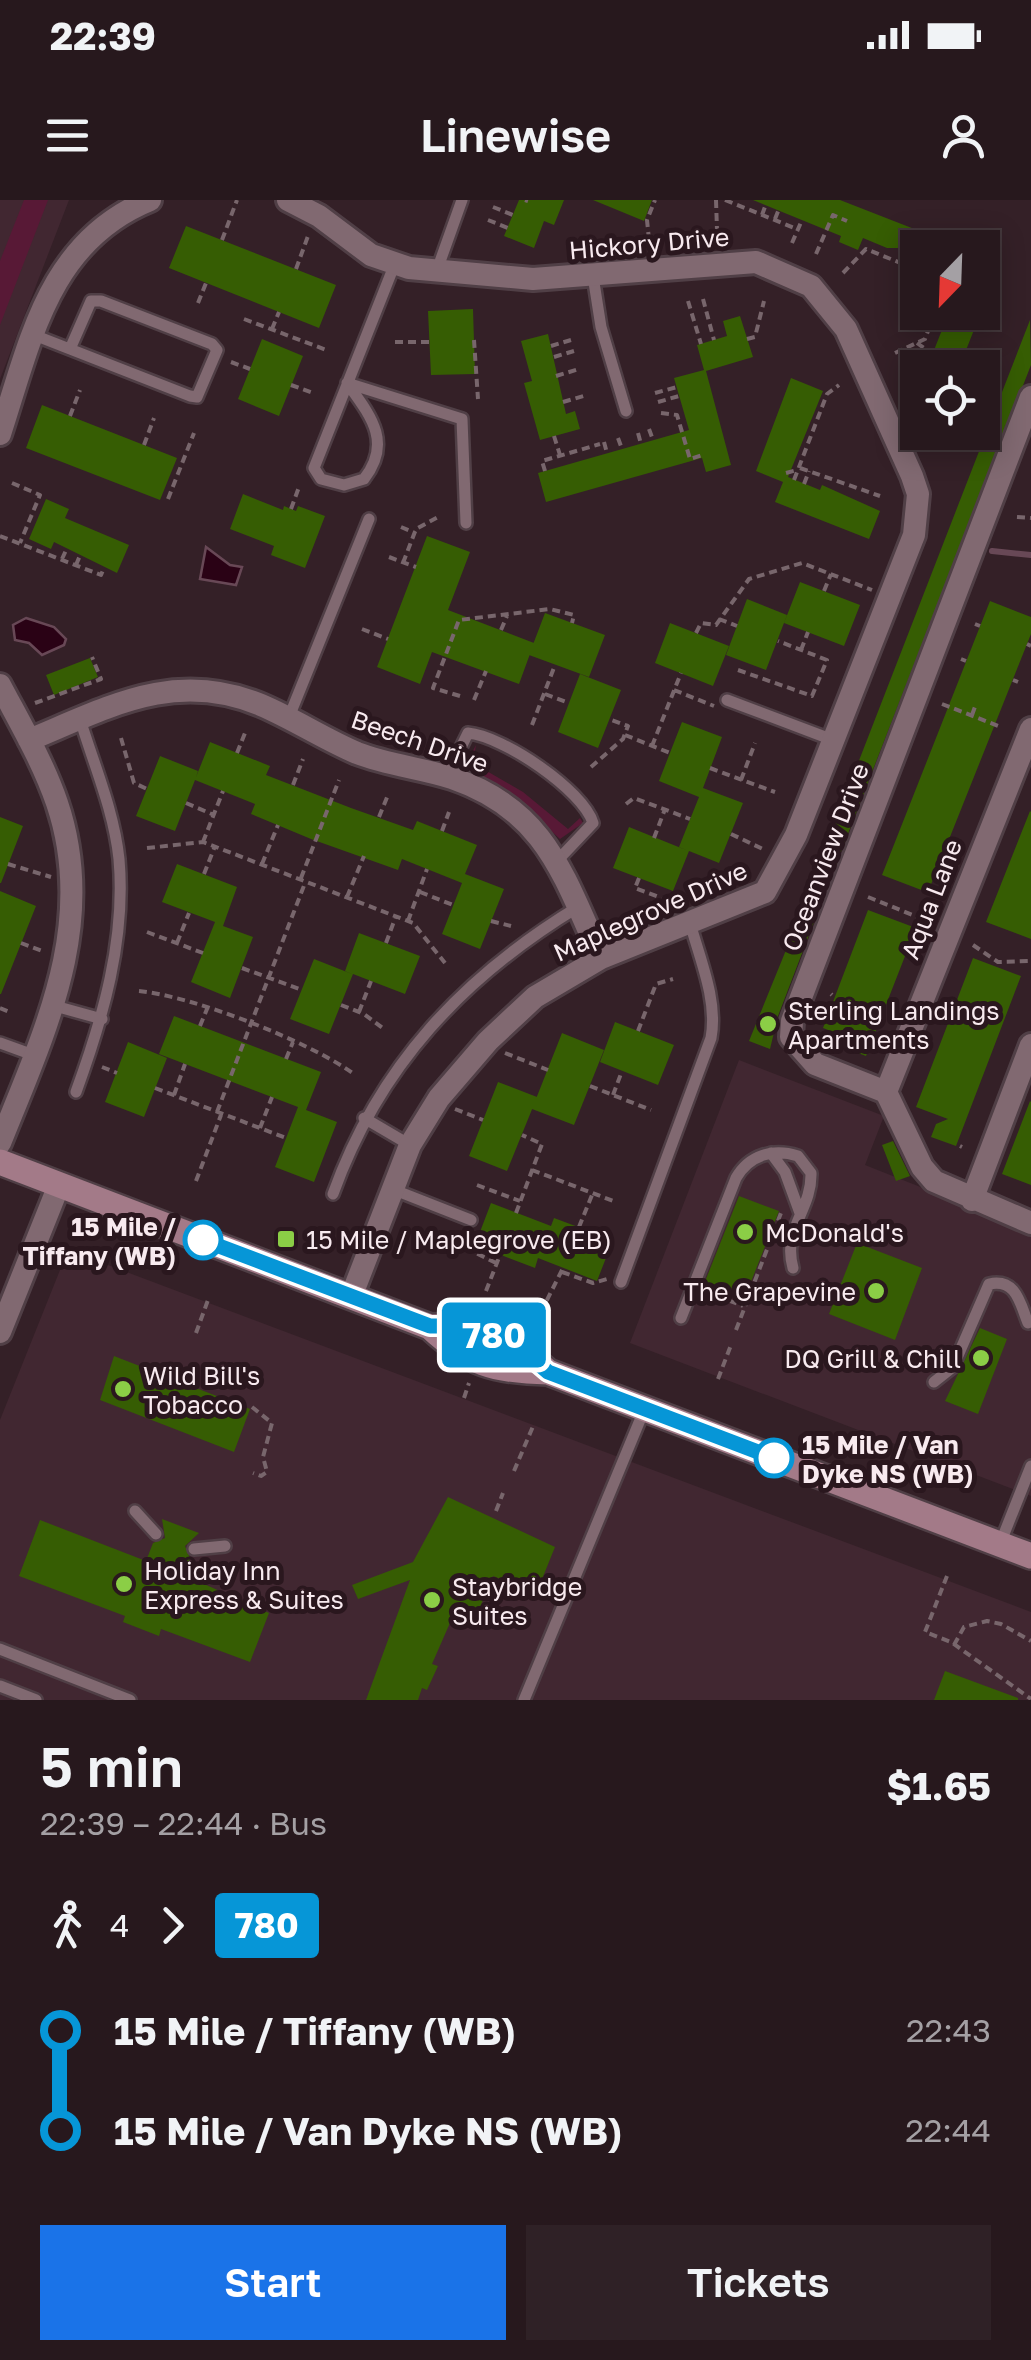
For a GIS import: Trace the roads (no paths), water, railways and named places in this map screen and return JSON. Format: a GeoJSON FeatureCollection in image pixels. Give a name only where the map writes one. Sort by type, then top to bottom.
{"type":"FeatureCollection","features":[{"type":"Feature","properties":{"kind":"main road"},"geometry":{"type":"LineString","coordinates":[[0,1162],[430,1326],[460,1355],[490,1366],[548,1372],[1031,1556]]}},
{"type":"Feature","properties":{"kind":"street"},"geometry":{"type":"LineString","coordinates":[[0,434],[34,335],[77,248],[96,229],[150,200]]}},
{"type":"Feature","properties":{"kind":"street","name":"Hickory Drive"},"geometry":{"type":"LineString","coordinates":[[288,200],[394,266],[532,279],[756,262],[811,286],[846,329],[912,476]]}},
{"type":"Feature","properties":{"kind":"street","name":"Oceanview Drive"},"geometry":{"type":"LineString","coordinates":[[886,1092],[815,1064],[791,1037],[792,1021],[1031,397]]}},
{"type":"Feature","properties":{"kind":"street","name":"Maplegrove Drive"},"geometry":{"type":"LineString","coordinates":[[351,1297],[410,1145],[439,1098],[488,1041],[535,997],[601,958],[765,892],[796,835],[914,535],[918,494],[912,476]]}},
{"type":"Feature","properties":{"kind":"street"},"geometry":{"type":"LineString","coordinates":[[0,685],[57,803],[72,888],[66,968],[55,1006],[0,1142]]}},
{"type":"Feature","properties":{"kind":"street","name":"Beech Drive"},"geometry":{"type":"LineString","coordinates":[[29,740],[134,696],[202,690],[232,694],[289,717],[354,752],[448,777],[498,798],[523,816],[557,860],[601,958]]}},
{"type":"Feature","properties":{"kind":"street","name":"Aqua Lane"},"geometry":{"type":"LineString","coordinates":[[886,1092],[1030,733]]}},
{"type":"Feature","properties":{"kind":"street"},"geometry":{"type":"LineString","coordinates":[[972,1200],[1023,1091],[1031,1045]]}},
{"type":"Feature","properties":{"kind":"street"},"geometry":{"type":"LineString","coordinates":[[886,1092],[922,1167],[934,1181],[1031,1223]]}},
{"type":"Feature","properties":{"kind":"street"},"geometry":{"type":"LineString","coordinates":[[0,1332],[59,1185]]}},
{"type":"Feature","properties":{"kind":"lane"},"geometry":{"type":"LineString","coordinates":[[438,270],[462,200]]}},
{"type":"Feature","properties":{"kind":"lane"},"geometry":{"type":"LineString","coordinates":[[347,383],[376,422],[380,446],[364,480],[344,484],[321,478],[314,468],[347,383],[394,266]]}},
{"type":"Feature","properties":{"kind":"lane"},"geometry":{"type":"LineString","coordinates":[[593,276],[601,327],[626,411]]}},
{"type":"Feature","properties":{"kind":"lane"},"geometry":{"type":"LineString","coordinates":[[34,335],[70,349],[198,397],[217,350],[212,344],[101,301],[90,301],[70,349]]}},
{"type":"Feature","properties":{"kind":"lane"},"geometry":{"type":"LineString","coordinates":[[347,383],[462,419],[466,523]]}},
{"type":"Feature","properties":{"kind":"lane"},"geometry":{"type":"LineString","coordinates":[[289,717],[368,519]]}},
{"type":"Feature","properties":{"kind":"lane"},"geometry":{"type":"LineString","coordinates":[[725,705],[833,740]]}},
{"type":"Feature","properties":{"kind":"lane"},"geometry":{"type":"LineString","coordinates":[[76,1092],[102,1019],[114,958],[119,860],[110,815],[80,719]]}},
{"type":"Feature","properties":{"kind":"lane"},"geometry":{"type":"LineString","coordinates":[[448,777],[461,740],[472,733],[504,745],[565,787],[590,811],[593,823],[557,860]]}},
{"type":"Feature","properties":{"kind":"lane"},"geometry":{"type":"LineString","coordinates":[[333,1194],[364,1118],[388,1078],[458,995],[505,955],[578,907]]}},
{"type":"Feature","properties":{"kind":"lane"},"geometry":{"type":"LineString","coordinates":[[616,1280],[714,1024],[707,980],[690,923]]}},
{"type":"Feature","properties":{"kind":"lane"},"geometry":{"type":"LineString","coordinates":[[55,1006],[102,1019]]}},
{"type":"Feature","properties":{"kind":"lane"},"geometry":{"type":"LineString","coordinates":[[0,1042],[36,1056]]}},
{"type":"Feature","properties":{"kind":"lane"},"geometry":{"type":"LineString","coordinates":[[364,1118],[410,1145]]}},
{"type":"Feature","properties":{"kind":"lane"},"geometry":{"type":"LineString","coordinates":[[771,1153],[786,1172],[800,1214]]}},
{"type":"Feature","properties":{"kind":"lane"},"geometry":{"type":"LineString","coordinates":[[680,1318],[740,1169],[753,1158],[771,1153],[791,1154],[808,1166],[811,1181],[787,1247],[792,1268]]}},
{"type":"Feature","properties":{"kind":"lane"},"geometry":{"type":"LineString","coordinates":[[392,1189],[471,1220]]}},
{"type":"Feature","properties":{"kind":"lane"},"geometry":{"type":"LineString","coordinates":[[934,1382],[953,1368],[989,1284],[1000,1282],[1014,1289],[1028,1323]]}},
{"type":"Feature","properties":{"kind":"lane"},"geometry":{"type":"LineString","coordinates":[[524,1700],[645,1408]]}},
{"type":"Feature","properties":{"kind":"lane"},"geometry":{"type":"LineString","coordinates":[[1000,1544],[1031,1466]]}},
{"type":"Feature","properties":{"kind":"lane"},"geometry":{"type":"LineString","coordinates":[[134,1511],[156,1534]]}},
{"type":"Feature","properties":{"kind":"lane"},"geometry":{"type":"LineString","coordinates":[[194,1549],[225,1546]]}},
{"type":"Feature","properties":{"kind":"lane"},"geometry":{"type":"LineString","coordinates":[[0,1649],[107,1696],[130,1700]]}},
{"type":"Feature","properties":{"kind":"lane"},"geometry":{"type":"LineString","coordinates":[[0,1686],[36,1700]]}},
{"type":"Feature","properties":{"kind":"waterway"},"geometry":{"type":"LineString","coordinates":[[992,551],[1031,555]]}},
{"type":"Feature","properties":{"kind":"place","name":"Sterling Landings Apartments"},"geometry":{"type":"Point","coordinates":[768,1024]}},
{"type":"Feature","properties":{"kind":"place","name":"McDonald's"},"geometry":{"type":"Point","coordinates":[745,1232]}},
{"type":"Feature","properties":{"kind":"place","name":"15 Mile / Maplegrove (EB)"},"geometry":{"type":"Point","coordinates":[286,1239]}},
{"type":"Feature","properties":{"kind":"place","name":"15 Mile / Tiffany (WB)"},"geometry":{"type":"Point","coordinates":[203,1240]}},
{"type":"Feature","properties":{"kind":"place","name":"The Grapevine"},"geometry":{"type":"Point","coordinates":[876,1291]}},
{"type":"Feature","properties":{"kind":"place","name":"DQ Grill & Chill"},"geometry":{"type":"Point","coordinates":[981,1358]}},
{"type":"Feature","properties":{"kind":"place","name":"Wild Bill's Tobacco"},"geometry":{"type":"Point","coordinates":[123,1389]}},
{"type":"Feature","properties":{"kind":"place","name":"15 Mile / Van Dyke NS (WB)"},"geometry":{"type":"Point","coordinates":[774,1458]}},
{"type":"Feature","properties":{"kind":"place","name":"Holiday Inn Express & Suites"},"geometry":{"type":"Point","coordinates":[124,1584]}},
{"type":"Feature","properties":{"kind":"place","name":"Staybridge Suites"},"geometry":{"type":"Point","coordinates":[432,1600]}}]}
